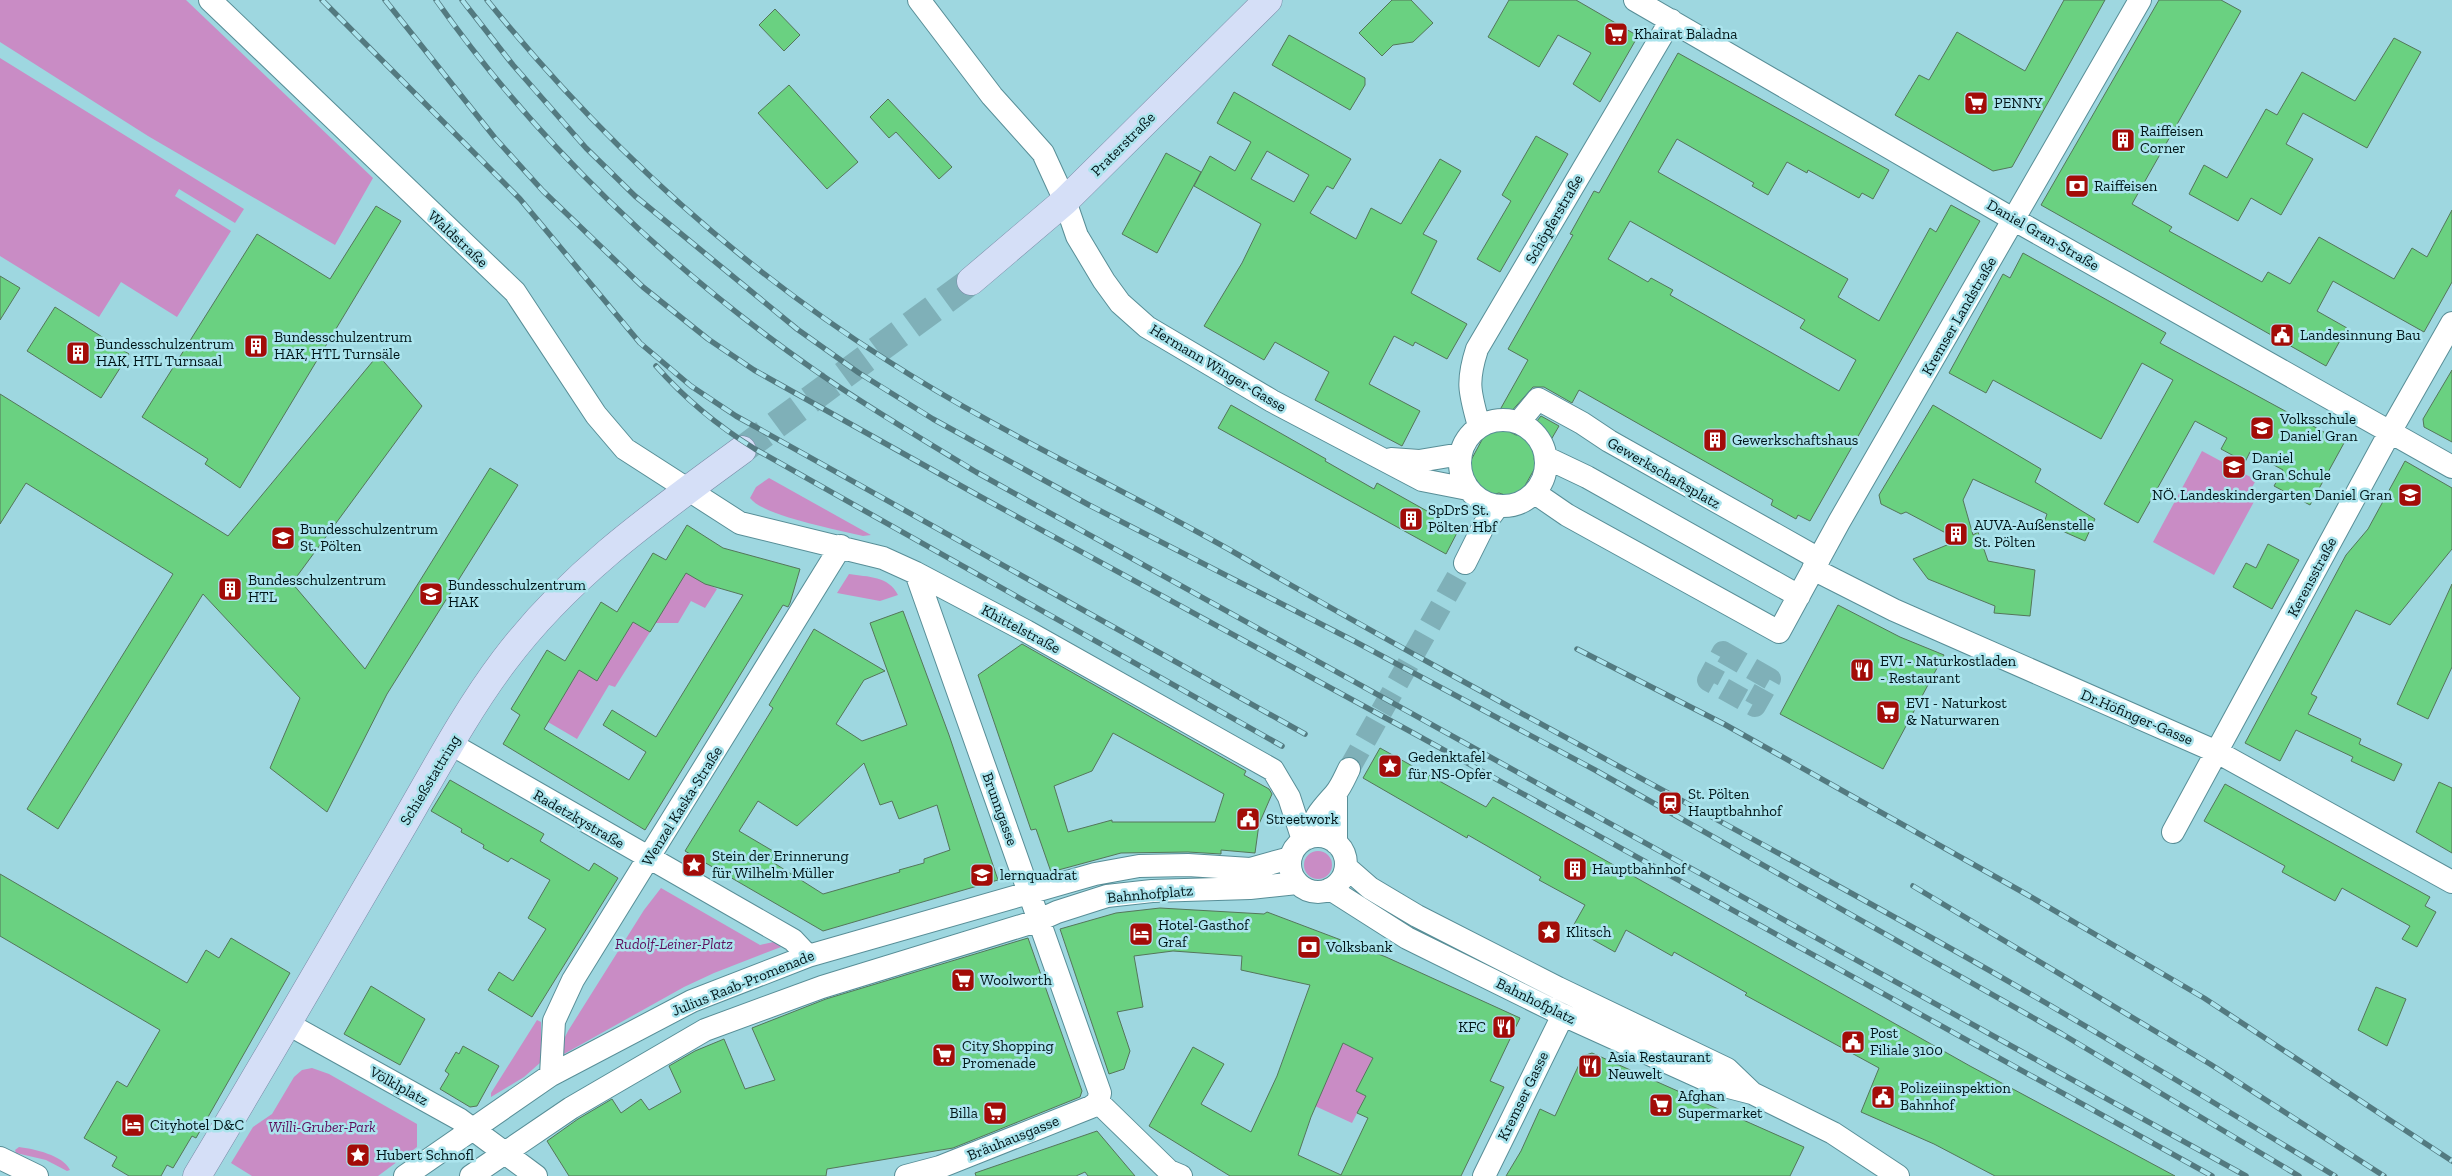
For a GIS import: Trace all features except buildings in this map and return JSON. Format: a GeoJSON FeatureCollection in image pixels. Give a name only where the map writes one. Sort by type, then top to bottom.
{"type":"FeatureCollection","features":[{"type":"Feature","properties":{"kind":"main road","name":"Praterstraße"},"geometry":{"type":"LineString","coordinates":[[971,281],[1065,201],[1268,0]]}},
{"type":"Feature","properties":{"kind":"main road","name":"Schießstattring"},"geometry":{"type":"LineString","coordinates":[[197,1176],[288,1024],[450,744],[505,660],[559,598],[592,565],[687,489],[742,450]]}},
{"type":"Feature","properties":{"kind":"street","name":"Waldstraße"},"geometry":{"type":"LineString","coordinates":[[210,0],[515,292],[596,415],[625,449],[687,489]]}},
{"type":"Feature","properties":{"kind":"street","name":"Hermann Winger-Gasse"},"geometry":{"type":"LineString","coordinates":[[919,0],[992,96],[1043,153],[1065,201],[1077,236],[1104,281],[1120,302],[1147,326],[1272,402],[1422,480],[1468,489]]}},
{"type":"Feature","properties":{"kind":"street","name":"Daniel Gran-Straße"},"geometry":{"type":"LineString","coordinates":[[1635,0],[2014,219],[2452,467]]}},
{"type":"Feature","properties":{"kind":"street","name":"Kremser Landstraße"},"geometry":{"type":"LineString","coordinates":[[1535,494],[1567,515],[1779,632],[1816,564],[2140,0]]}},
{"type":"Feature","properties":{"kind":"street","name":"Schöpferstraße"},"geometry":{"type":"LineString","coordinates":[[1479,426],[1469,390],[1470,373],[1477,349],[1671,20]]}},
{"type":"Feature","properties":{"kind":"street","name":"Kerensstraße"},"geometry":{"type":"LineString","coordinates":[[2172,832],[2390,432],[2452,323]]}},
{"type":"Feature","properties":{"kind":"street","name":"Gewerkschaftsplatz"},"geometry":{"type":"LineString","coordinates":[[1519,422],[1538,399],[1582,423],[1617,446],[1816,564]]}},
{"type":"Feature","properties":{"kind":"street"},"geometry":{"type":"LineString","coordinates":[[1498,420],[1519,422],[1533,430],[1542,443],[1547,458],[1545,477],[1535,494],[1518,504],[1498,506],[1481,500],[1468,489],[1462,479],[1461,454],[1464,443],[1479,426],[1498,420]]}},
{"type":"Feature","properties":{"kind":"street","name":"Hermann Winger-Gasse"},"geometry":{"type":"LineString","coordinates":[[1380,458],[1420,461],[1461,454]]}},
{"type":"Feature","properties":{"kind":"street"},"geometry":{"type":"LineString","coordinates":[[1547,458],[1587,477],[1799,596]]}},
{"type":"Feature","properties":{"kind":"street","name":"Khittelstraße"},"geometry":{"type":"LineString","coordinates":[[687,489],[740,522],[883,558],[916,573],[1026,631],[1273,770],[1289,797],[1305,839]]}},
{"type":"Feature","properties":{"kind":"street"},"geometry":{"type":"LineString","coordinates":[[1464,563],[1484,525],[1498,506]]}},
{"type":"Feature","properties":{"kind":"street","name":"Wenzel Kaska-Straße"},"geometry":{"type":"LineString","coordinates":[[551,1075],[554,1021],[573,980],[649,860],[841,546]]}},
{"type":"Feature","properties":{"kind":"street","name":"Dr.Höfinger-Gasse"},"geometry":{"type":"LineString","coordinates":[[1816,564],[1894,610],[1972,646],[2217,752],[2452,882]]}},
{"type":"Feature","properties":{"kind":"street","name":"Brunngasse"},"geometry":{"type":"LineString","coordinates":[[916,573],[1029,892],[1037,921],[1100,1093],[1094,1105]]}},
{"type":"Feature","properties":{"kind":"street","name":"Radetzkystraße"},"geometry":{"type":"LineString","coordinates":[[450,744],[649,860],[793,940],[808,956]]}},
{"type":"Feature","properties":{"kind":"street"},"geometry":{"type":"LineString","coordinates":[[1305,839],[1324,837],[1336,843],[1344,855],[1346,867],[1343,876],[1330,890],[1312,892],[1297,883],[1292,876],[1290,858],[1295,848],[1305,839],[1324,804],[1336,793],[1349,769]]}},
{"type":"Feature","properties":{"kind":"street"},"geometry":{"type":"LineString","coordinates":[[1336,793],[1336,843]]}},
{"type":"Feature","properties":{"kind":"street","name":"Bahnhofplatz"},"geometry":{"type":"LineString","coordinates":[[1029,892],[1095,874],[1139,866],[1188,865],[1250,869],[1290,858]]}},
{"type":"Feature","properties":{"kind":"street","name":"Bahnhofplatz"},"geometry":{"type":"LineString","coordinates":[[1346,867],[1370,888],[1417,916],[1558,988],[1727,1069],[1752,1093]]}},
{"type":"Feature","properties":{"kind":"street","name":"Bahnhofplatz"},"geometry":{"type":"LineString","coordinates":[[1037,921],[1057,912],[1107,896],[1152,891],[1250,888],[1297,883]]}},
{"type":"Feature","properties":{"kind":"street","name":"Bahnhofplatz"},"geometry":{"type":"LineString","coordinates":[[1330,890],[1407,938],[1563,1016],[1713,1083],[1752,1093],[1833,1133],[1891,1172]]}},
{"type":"Feature","properties":{"kind":"street","name":"Julius Raab-Promenade"},"geometry":{"type":"LineString","coordinates":[[405,1176],[551,1075],[692,1001],[808,956],[1029,892]]}},
{"type":"Feature","properties":{"kind":"street","name":"Julius Raab-Promenade"},"geometry":{"type":"LineString","coordinates":[[471,1176],[571,1108],[705,1030],[822,987],[1037,921]]}},
{"type":"Feature","properties":{"kind":"street","name":"Kremser Gasse"},"geometry":{"type":"LineString","coordinates":[[1484,1176],[1563,1016]]}},
{"type":"Feature","properties":{"kind":"street","name":"Völklplatz"},"geometry":{"type":"LineString","coordinates":[[288,1024],[474,1128],[536,1176]]}},
{"type":"Feature","properties":{"kind":"street"},"geometry":{"type":"LineString","coordinates":[[1094,1105],[1172,1174]]}},
{"type":"Feature","properties":{"kind":"street","name":"Bräuhausgasse"},"geometry":{"type":"LineString","coordinates":[[906,1176],[940,1167],[1094,1105]]}},
{"type":"Feature","properties":{"kind":"street"},"geometry":{"type":"LineString","coordinates":[[0,1158],[37,1176]]}},
{"type":"Feature","properties":{"kind":"green space"},"geometry":{"type":"Polygon","coordinates":[[[0,0],[186,0],[373,178],[335,245],[148,136],[0,42],[0,0]]]}},
{"type":"Feature","properties":{"kind":"green space"},"geometry":{"type":"Polygon","coordinates":[[[0,58],[244,209],[235,223],[179,189],[175,196],[231,231],[177,317],[121,282],[99,317],[0,256],[0,58]]]}},
{"type":"Feature","properties":{"kind":"green space"},"geometry":{"type":"Polygon","coordinates":[[[2202,451],[2256,480],[2249,493],[2256,498],[2214,575],[2153,542],[2202,451]]]}},
{"type":"Feature","properties":{"kind":"green space"},"geometry":{"type":"Polygon","coordinates":[[[769,478],[871,535],[863,536],[802,522],[758,505],[750,498],[756,487],[769,478]]]}},
{"type":"Feature","properties":{"kind":"green space"},"geometry":{"type":"Polygon","coordinates":[[[686,573],[717,589],[705,608],[691,601],[678,623],[655,623],[686,573]]]}},
{"type":"Feature","properties":{"kind":"green space"},"geometry":{"type":"Polygon","coordinates":[[[849,574],[884,581],[898,595],[880,601],[837,593],[849,574]]]}},
{"type":"Feature","properties":{"kind":"green space"},"geometry":{"type":"Polygon","coordinates":[[[633,622],[650,632],[615,687],[609,685],[577,739],[548,722],[579,670],[598,680],[633,622]]]}},
{"type":"Feature","properties":{"kind":"green space"},"geometry":{"type":"Polygon","coordinates":[[[1318,851],[1328,855],[1332,865],[1328,875],[1318,879],[1308,875],[1304,865],[1308,855],[1318,851]]]}},
{"type":"Feature","properties":{"kind":"green space","name":"Rudolf-Leiner-Platz"},"geometry":{"type":"Polygon","coordinates":[[[661,888],[760,945],[778,941],[781,947],[714,973],[684,987],[564,1054],[561,1052],[562,1043],[568,1031],[644,910],[661,888]]]}},
{"type":"Feature","properties":{"kind":"green space"},"geometry":{"type":"Polygon","coordinates":[[[537,1020],[541,1022],[541,1062],[524,1077],[491,1097],[491,1093],[537,1020]]]}},
{"type":"Feature","properties":{"kind":"green space"},"geometry":{"type":"Polygon","coordinates":[[[1343,1043],[1373,1058],[1357,1091],[1366,1096],[1352,1123],[1315,1106],[1343,1043]]]}},
{"type":"Feature","properties":{"kind":"green space","name":"Willi-Gruber-Park"},"geometry":{"type":"Polygon","coordinates":[[[312,1068],[329,1074],[417,1124],[417,1147],[378,1176],[252,1176],[231,1163],[253,1127],[272,1114],[294,1077],[302,1070],[312,1068]]]}},
{"type":"Feature","properties":{"kind":"green space"},"geometry":{"type":"Polygon","coordinates":[[[19,1147],[40,1151],[55,1157],[61,1160],[70,1170],[67,1171],[46,1160],[16,1153],[15,1150],[19,1147]]]}},
{"type":"Feature","properties":{"kind":"tunnel"},"geometry":{"type":"LineString","coordinates":[[742,450],[971,281]]}},
{"type":"Feature","properties":{"kind":"tunnel"},"geometry":{"type":"LineString","coordinates":[[1349,769],[1465,563]]}},
{"type":"Feature","properties":{"kind":"tunnel"},"geometry":{"type":"LineString","coordinates":[[1723,652],[1770,679],[1755,706],[1708,680],[1723,652]]}},
{"type":"Feature","properties":{"kind":"railway"},"geometry":{"type":"LineString","coordinates":[[322,0],[520,199],[640,343],[691,386],[736,416],[1305,734]]}},
{"type":"Feature","properties":{"kind":"railway"},"geometry":{"type":"LineString","coordinates":[[385,0],[495,138],[543,191],[643,287],[708,339],[754,370],[2212,1176]]}},
{"type":"Feature","properties":{"kind":"railway"},"geometry":{"type":"LineString","coordinates":[[436,0],[475,53],[517,104],[609,201],[708,290],[760,331],[893,422],[976,472],[2246,1176]]}},
{"type":"Feature","properties":{"kind":"railway"},"geometry":{"type":"LineString","coordinates":[[462,0],[513,65],[586,148],[635,196],[797,329],[859,373],[933,419],[1089,505],[1354,641],[1595,770],[2062,1034],[2299,1176]]}},
{"type":"Feature","properties":{"kind":"railway"},"geometry":{"type":"LineString","coordinates":[[487,0],[576,102],[673,197],[777,284],[888,361],[1017,436],[1194,530],[1401,647],[1952,949],[2117,1045],[2335,1176]]}},
{"type":"Feature","properties":{"kind":"railway"},"geometry":{"type":"LineString","coordinates":[[656,366],[678,390],[702,411],[755,449],[1282,746]]}},
{"type":"Feature","properties":{"kind":"railway"},"geometry":{"type":"LineString","coordinates":[[1577,649],[1724,724],[2026,894],[2204,998],[2452,1161]]}},
{"type":"Feature","properties":{"kind":"railway"},"geometry":{"type":"LineString","coordinates":[[1913,886],[2210,1064],[2384,1176]]}},
{"type":"Feature","properties":{"kind":"place","name":"Khairat Baladna"},"geometry":{"type":"Point","coordinates":[1616,34]}},
{"type":"Feature","properties":{"kind":"place","name":"PENNY"},"geometry":{"type":"Point","coordinates":[1976,103]}},
{"type":"Feature","properties":{"kind":"place","name":"Raiffeisen Corner"},"geometry":{"type":"Point","coordinates":[2123,140]}},
{"type":"Feature","properties":{"kind":"place","name":"Raiffeisen"},"geometry":{"type":"Point","coordinates":[2077,186]}},
{"type":"Feature","properties":{"kind":"place","name":"Landesinnung Bau"},"geometry":{"type":"Point","coordinates":[2282,335]}},
{"type":"Feature","properties":{"kind":"place","name":"Bundesschulzentrum HAK, HTL Turnsäle"},"geometry":{"type":"Point","coordinates":[256,346]}},
{"type":"Feature","properties":{"kind":"place","name":"Bundesschulzentrum HAK, HTL Turnsaal"},"geometry":{"type":"Point","coordinates":[78,353]}},
{"type":"Feature","properties":{"kind":"place","name":"Volksschule Daniel Gran"},"geometry":{"type":"Point","coordinates":[2262,428]}},
{"type":"Feature","properties":{"kind":"place","name":"Gewerkschaftshaus"},"geometry":{"type":"Point","coordinates":[1715,440]}},
{"type":"Feature","properties":{"kind":"place","name":"Daniel Gran Schule"},"geometry":{"type":"Point","coordinates":[2234,467]}},
{"type":"Feature","properties":{"kind":"place","name":"NÖ. Landeskindergarten Daniel Gran"},"geometry":{"type":"Point","coordinates":[2410,495]}},
{"type":"Feature","properties":{"kind":"place","name":"SpDrS St. Pölten Hbf"},"geometry":{"type":"Point","coordinates":[1411,519]}},
{"type":"Feature","properties":{"kind":"place","name":"AUVA-Außenstelle St. Pölten"},"geometry":{"type":"Point","coordinates":[1956,534]}},
{"type":"Feature","properties":{"kind":"place","name":"Bundesschulzentrum St. Pölten"},"geometry":{"type":"Point","coordinates":[283,538]}},
{"type":"Feature","properties":{"kind":"place","name":"Bundesschulzentrum HTL"},"geometry":{"type":"Point","coordinates":[230,589]}},
{"type":"Feature","properties":{"kind":"place","name":"Bundesschulzentrum HAK"},"geometry":{"type":"Point","coordinates":[431,594]}},
{"type":"Feature","properties":{"kind":"place","name":"EVI - Naturkostladen - Restaurant"},"geometry":{"type":"Point","coordinates":[1862,670]}},
{"type":"Feature","properties":{"kind":"place","name":"EVI - Naturkost & Naturwaren"},"geometry":{"type":"Point","coordinates":[1888,712]}},
{"type":"Feature","properties":{"kind":"place","name":"Gedenktafel für NS-Opfer"},"geometry":{"type":"Point","coordinates":[1390,766]}},
{"type":"Feature","properties":{"kind":"place","name":"St. Pölten Hauptbahnhof"},"geometry":{"type":"Point","coordinates":[1670,803]}},
{"type":"Feature","properties":{"kind":"place","name":"Streetwork"},"geometry":{"type":"Point","coordinates":[1248,819]}},
{"type":"Feature","properties":{"kind":"place","name":"Stein der Erinnerung für Wilhelm Müller"},"geometry":{"type":"Point","coordinates":[694,865]}},
{"type":"Feature","properties":{"kind":"place","name":"Hauptbahnhof"},"geometry":{"type":"Point","coordinates":[1575,869]}},
{"type":"Feature","properties":{"kind":"place","name":"lernquadrat"},"geometry":{"type":"Point","coordinates":[982,875]}},
{"type":"Feature","properties":{"kind":"place","name":"Klitsch"},"geometry":{"type":"Point","coordinates":[1549,932]}},
{"type":"Feature","properties":{"kind":"place","name":"Hotel-Gasthof Graf"},"geometry":{"type":"Point","coordinates":[1141,934]}},
{"type":"Feature","properties":{"kind":"place","name":"Volksbank"},"geometry":{"type":"Point","coordinates":[1309,947]}},
{"type":"Feature","properties":{"kind":"place","name":"Woolworth"},"geometry":{"type":"Point","coordinates":[963,980]}},
{"type":"Feature","properties":{"kind":"place","name":"KFC"},"geometry":{"type":"Point","coordinates":[1504,1027]}},
{"type":"Feature","properties":{"kind":"place","name":"Post Filiale 3100"},"geometry":{"type":"Point","coordinates":[1853,1042]}},
{"type":"Feature","properties":{"kind":"place","name":"City Shopping Promenade"},"geometry":{"type":"Point","coordinates":[944,1055]}},
{"type":"Feature","properties":{"kind":"place","name":"Asia Restaurant Neuwelt"},"geometry":{"type":"Point","coordinates":[1590,1066]}},
{"type":"Feature","properties":{"kind":"place","name":"Polizeiinspektion Bahnhof"},"geometry":{"type":"Point","coordinates":[1883,1097]}},
{"type":"Feature","properties":{"kind":"place","name":"Afghan Supermarket"},"geometry":{"type":"Point","coordinates":[1661,1105]}},
{"type":"Feature","properties":{"kind":"place","name":"Billa"},"geometry":{"type":"Point","coordinates":[995,1113]}},
{"type":"Feature","properties":{"kind":"place","name":"Cityhotel D&C"},"geometry":{"type":"Point","coordinates":[133,1125]}},
{"type":"Feature","properties":{"kind":"place","name":"Hubert Schnofl"},"geometry":{"type":"Point","coordinates":[358,1155]}}]}
